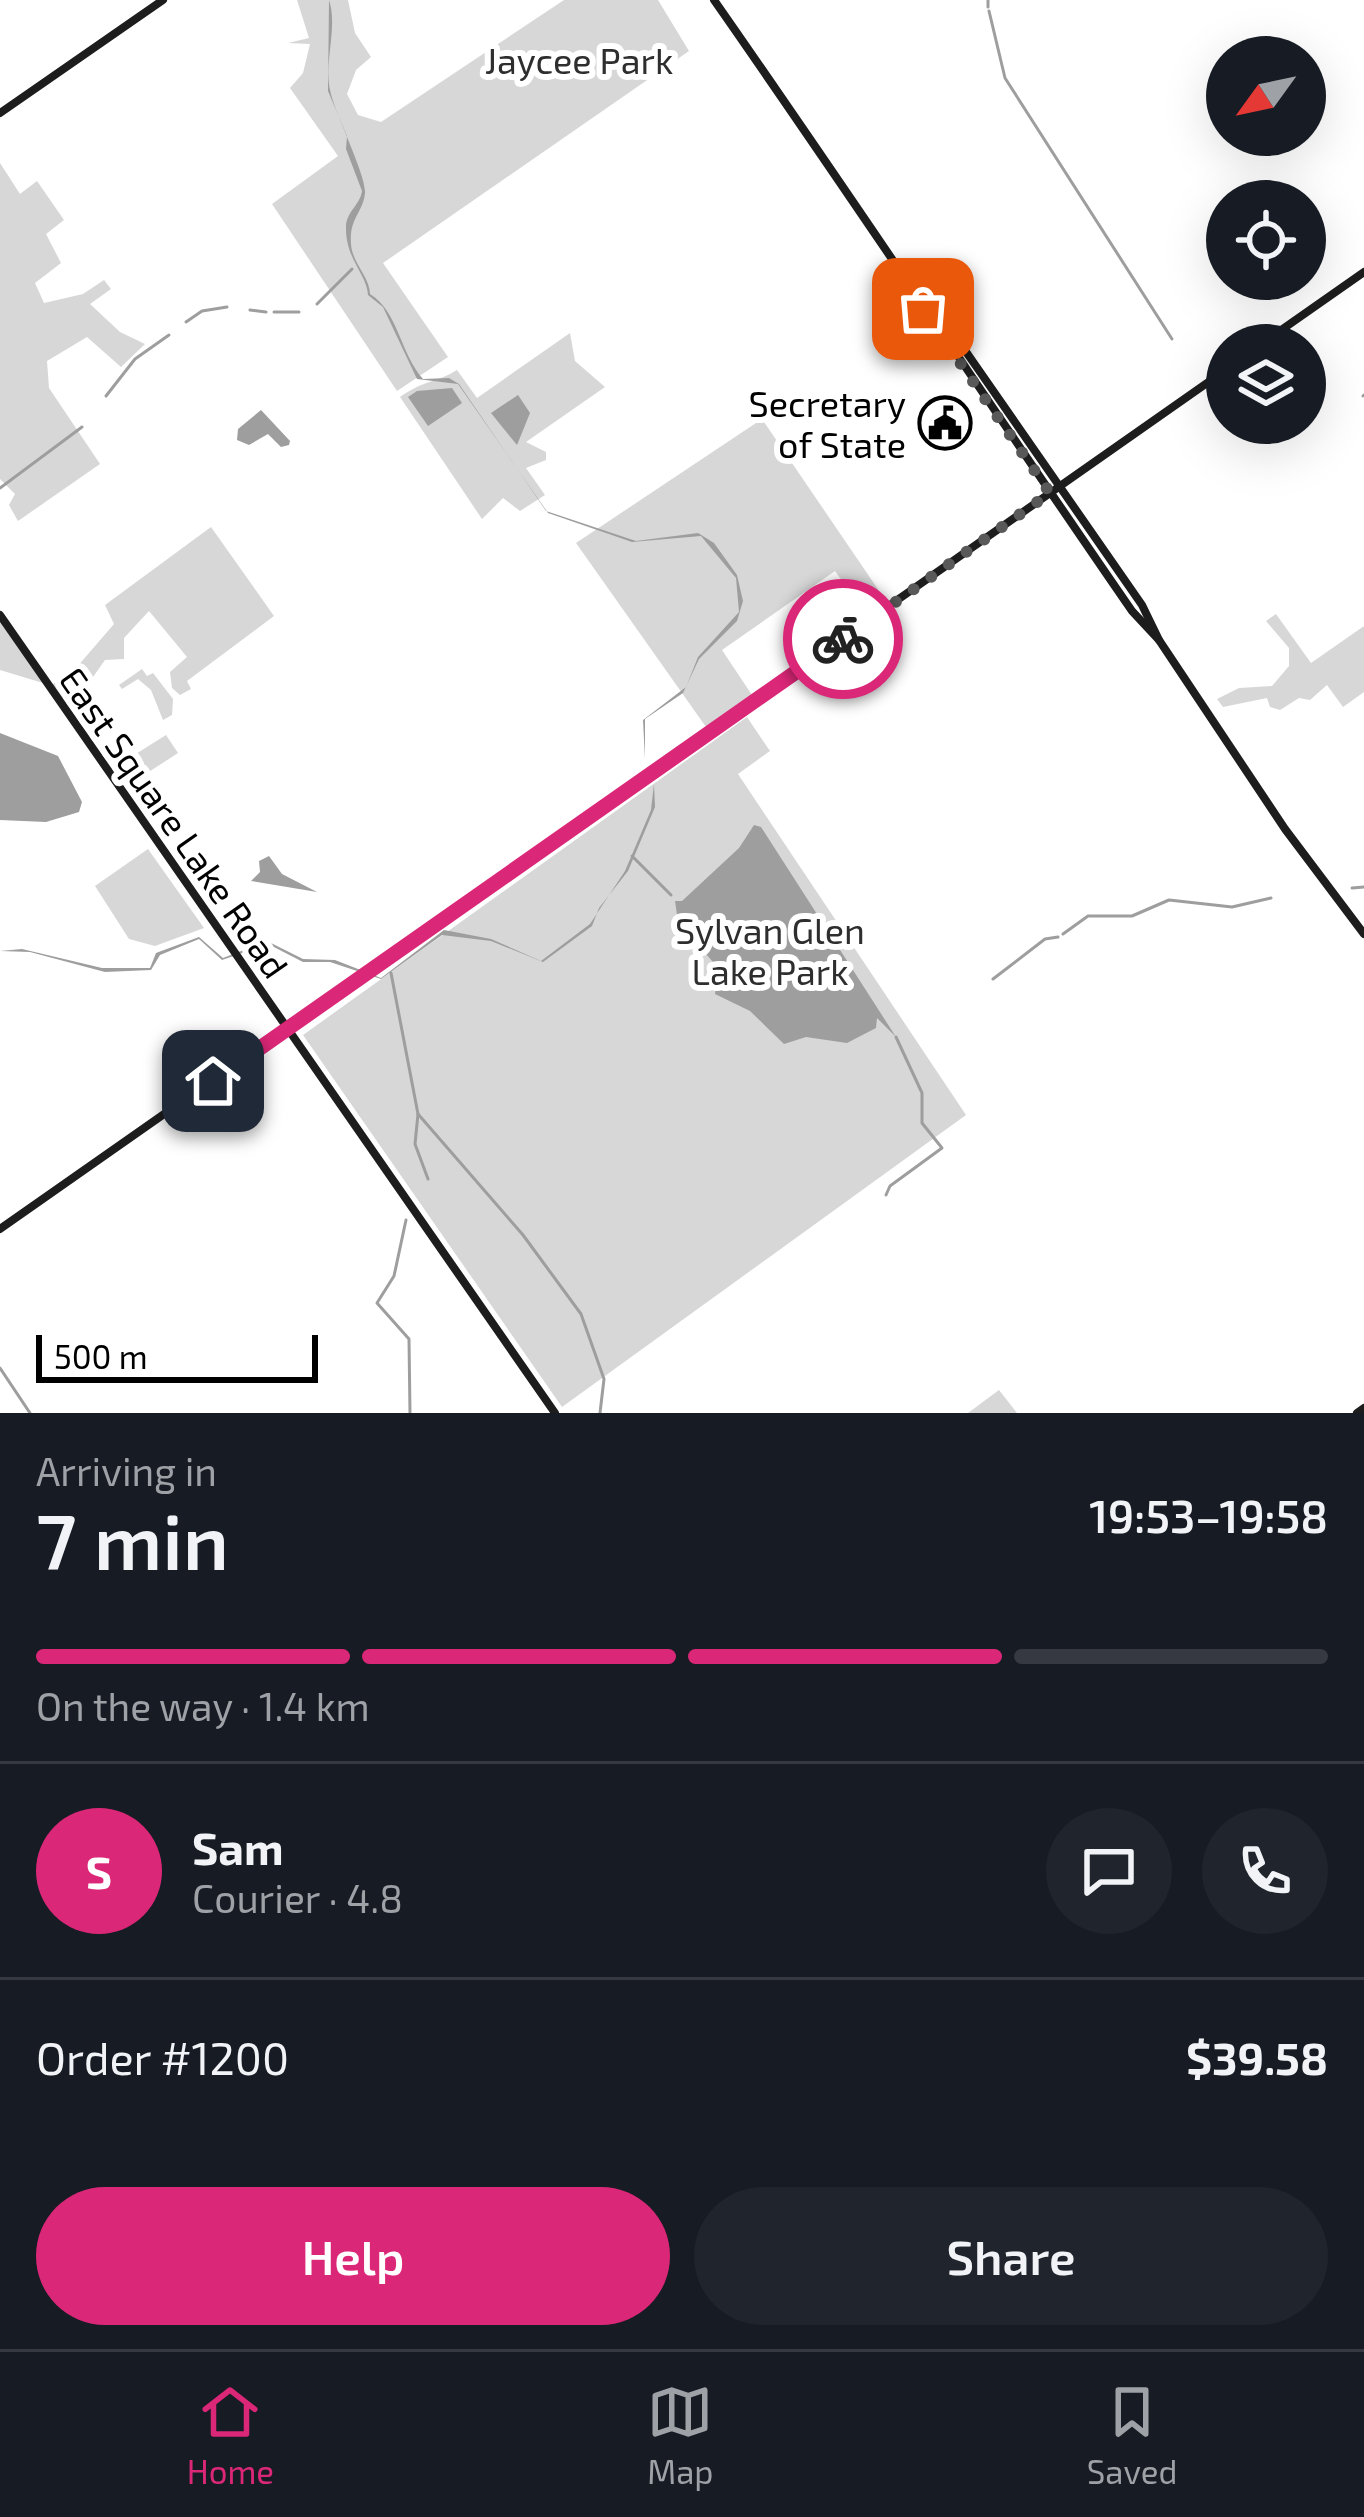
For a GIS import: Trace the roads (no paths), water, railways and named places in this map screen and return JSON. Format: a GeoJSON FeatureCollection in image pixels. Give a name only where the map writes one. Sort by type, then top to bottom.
{"type":"FeatureCollection","features":[{"type":"Feature","properties":{"kind":"main road"},"geometry":{"type":"LineString","coordinates":[[0,113],[163,0]]}},
{"type":"Feature","properties":{"kind":"main road"},"geometry":{"type":"LineString","coordinates":[[713,0],[922,300],[985,379],[1064,513],[1130,608],[1159,640]]}},
{"type":"Feature","properties":{"kind":"main road"},"geometry":{"type":"LineString","coordinates":[[1291,324],[1364,272]]}},
{"type":"Feature","properties":{"kind":"main road"},"geometry":{"type":"LineString","coordinates":[[934,316],[961,365],[1038,466]]}},
{"type":"Feature","properties":{"kind":"main road"},"geometry":{"type":"LineString","coordinates":[[961,365],[971,360]]}},
{"type":"Feature","properties":{"kind":"main road"},"geometry":{"type":"LineString","coordinates":[[974,383],[985,379]]}},
{"type":"Feature","properties":{"kind":"main road"},"geometry":{"type":"LineString","coordinates":[[0,1229],[1206,384]]}},
{"type":"Feature","properties":{"kind":"main road"},"geometry":{"type":"LineString","coordinates":[[1054,490],[1076,510],[1285,830],[1364,934]]}},
{"type":"Feature","properties":{"kind":"main road"},"geometry":{"type":"LineString","coordinates":[[1064,513],[1076,510]]}},
{"type":"Feature","properties":{"kind":"main road"},"geometry":{"type":"LineString","coordinates":[[1130,608],[1142,605]]}},
{"type":"Feature","properties":{"kind":"main road","name":"East Square Lake Road"},"geometry":{"type":"LineString","coordinates":[[0,615],[555,1413]]}},
{"type":"Feature","properties":{"kind":"main road"},"geometry":{"type":"LineString","coordinates":[[1357,1413],[1364,1408]]}},
{"type":"Feature","properties":{"kind":"waterway"},"geometry":{"type":"LineString","coordinates":[[988,0],[988,7]]}},
{"type":"Feature","properties":{"kind":"waterway"},"geometry":{"type":"LineString","coordinates":[[989,11],[1005,78],[1172,339]]}},
{"type":"Feature","properties":{"kind":"waterway"},"geometry":{"type":"LineString","coordinates":[[317,304],[352,269]]}},
{"type":"Feature","properties":{"kind":"waterway"},"geometry":{"type":"LineString","coordinates":[[186,322],[202,311],[227,307]]}},
{"type":"Feature","properties":{"kind":"waterway"},"geometry":{"type":"LineString","coordinates":[[250,310],[266,312]]}},
{"type":"Feature","properties":{"kind":"waterway"},"geometry":{"type":"LineString","coordinates":[[274,312],[299,312]]}},
{"type":"Feature","properties":{"kind":"waterway"},"geometry":{"type":"LineString","coordinates":[[106,396],[135,359],[169,335]]}},
{"type":"Feature","properties":{"kind":"waterway"},"geometry":{"type":"LineString","coordinates":[[0,488],[82,427]]}},
{"type":"Feature","properties":{"kind":"waterway"},"geometry":{"type":"LineString","coordinates":[[632,856],[671,895]]}},
{"type":"Feature","properties":{"kind":"waterway"},"geometry":{"type":"LineString","coordinates":[[1352,888],[1364,887]]}},
{"type":"Feature","properties":{"kind":"waterway"},"geometry":{"type":"LineString","coordinates":[[1063,934],[1088,916],[1132,916],[1169,900],[1232,907],[1271,898]]}},
{"type":"Feature","properties":{"kind":"waterway"},"geometry":{"type":"LineString","coordinates":[[993,979],[1045,939],[1058,937]]}},
{"type":"Feature","properties":{"kind":"waterway"},"geometry":{"type":"LineString","coordinates":[[391,973],[418,1114],[415,1144],[428,1179]]}},
{"type":"Feature","properties":{"kind":"waterway"},"geometry":{"type":"LineString","coordinates":[[886,1195],[890,1186],[942,1148],[922,1123],[922,1093],[896,1037]]}},
{"type":"Feature","properties":{"kind":"waterway"},"geometry":{"type":"LineString","coordinates":[[418,1114],[523,1235],[581,1314],[604,1379],[600,1413]]}},
{"type":"Feature","properties":{"kind":"waterway"},"geometry":{"type":"LineString","coordinates":[[406,1220],[394,1276],[377,1303],[409,1339],[410,1413]]}},
{"type":"Feature","properties":{"kind":"waterway"},"geometry":{"type":"LineString","coordinates":[[0,1368],[30,1413]]}},
{"type":"Feature","properties":{"kind":"place","name":"Secretary of State"},"geometry":{"type":"Point","coordinates":[945,423]}},
{"type":"Feature","properties":{"kind":"park label","name":"Jaycee Park"},"geometry":{"type":"Point","coordinates":[579,59]}},
{"type":"Feature","properties":{"kind":"park label","name":"Sylvan Glen Lake Park"},"geometry":{"type":"Point","coordinates":[770,950]}}]}
